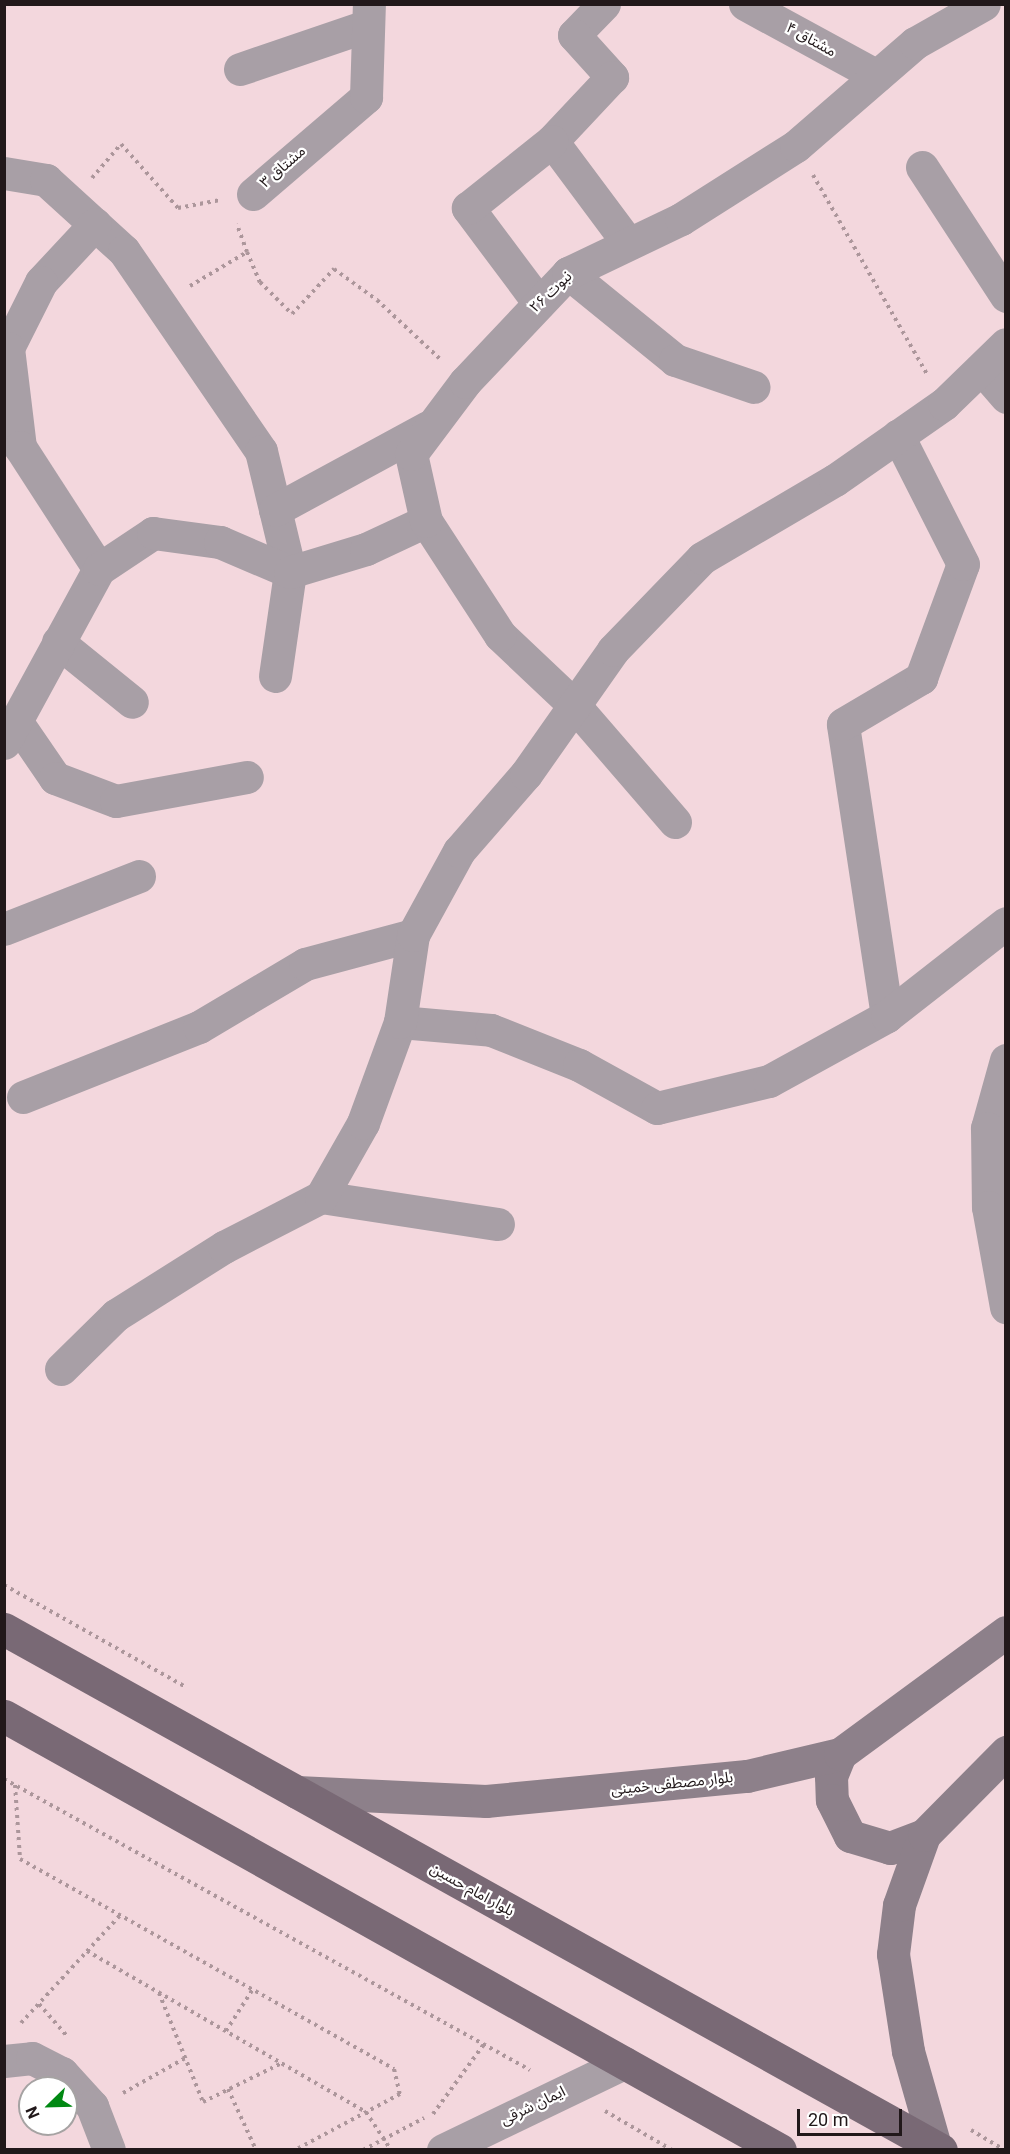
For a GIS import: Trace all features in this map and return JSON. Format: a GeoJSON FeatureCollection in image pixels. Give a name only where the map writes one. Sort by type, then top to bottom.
{"type":"FeatureCollection","features":[{"type":"Feature","properties":{"kind":"main road","name":"بلوار امام حسین"},"geometry":{"type":"LineString","coordinates":[[4,1629],[938,2148]]}},
{"type":"Feature","properties":{"kind":"main road","name":"بلوار مصطفی خمینی"},"geometry":{"type":"LineString","coordinates":[[297,1792],[497,1800],[747,1776],[840,1754],[1005,1632]]}},
{"type":"Feature","properties":{"kind":"main road"},"geometry":{"type":"LineString","coordinates":[[4,1716],[780,2150]]}},
{"type":"Feature","properties":{"kind":"main road"},"geometry":{"type":"LineString","coordinates":[[938,2148],[908,2051],[893,1954],[899,1905],[924,1835],[1005,1752]]}},
{"type":"Feature","properties":{"kind":"main road"},"geometry":{"type":"LineString","coordinates":[[840,1754],[831,1776],[832,1800],[850,1836],[890,1848],[924,1835]]}},
{"type":"Feature","properties":{"kind":"street"},"geometry":{"type":"LineString","coordinates":[[539,303],[468,208],[552,141],[612,77],[574,35],[604,4]]}},
{"type":"Feature","properties":{"kind":"street","name":"مشتاق ۴"},"geometry":{"type":"LineString","coordinates":[[745,4],[877,76]]}},
{"type":"Feature","properties":{"kind":"street","name":"نبوت ۲۶"},"geometry":{"type":"LineString","coordinates":[[675,822],[575,706],[500,635],[426,521],[411,454],[465,382],[568,273],[681,219],[796,146],[915,43],[984,4]]}},
{"type":"Feature","properties":{"kind":"street"},"geometry":{"type":"LineString","coordinates":[[240,69],[368,15]]}},
{"type":"Feature","properties":{"kind":"street","name":"مشتاق ۳"},"geometry":{"type":"LineString","coordinates":[[253,194],[366,97],[368,15]]}},
{"type":"Feature","properties":{"kind":"street"},"geometry":{"type":"LineString","coordinates":[[552,141],[628,243]]}},
{"type":"Feature","properties":{"kind":"street"},"geometry":{"type":"LineString","coordinates":[[922,167],[1005,296]]}},
{"type":"Feature","properties":{"kind":"street"},"geometry":{"type":"LineString","coordinates":[[4,173],[46,180],[124,251],[261,451],[290,572],[275,676]]}},
{"type":"Feature","properties":{"kind":"street"},"geometry":{"type":"LineString","coordinates":[[95,224],[41,282],[8,348],[20,447],[99,569]]}},
{"type":"Feature","properties":{"kind":"street"},"geometry":{"type":"LineString","coordinates":[[568,273],[675,360],[753,387]]}},
{"type":"Feature","properties":{"kind":"street"},"geometry":{"type":"LineString","coordinates":[[61,1369],[117,1315],[224,1247],[321,1197],[363,1123],[400,1022],[413,935],[459,851],[575,706],[613,650],[702,558],[898,436],[944,404],[1005,344]]}},
{"type":"Feature","properties":{"kind":"street"},"geometry":{"type":"LineString","coordinates":[[982,369],[1005,397]]}},
{"type":"Feature","properties":{"kind":"street"},"geometry":{"type":"LineString","coordinates":[[275,510],[433,425]]}},
{"type":"Feature","properties":{"kind":"street"},"geometry":{"type":"LineString","coordinates":[[887,1016],[843,724],[921,678],[963,564],[898,436]]}},
{"type":"Feature","properties":{"kind":"street"},"geometry":{"type":"LineString","coordinates":[[247,777],[116,801],[55,778],[10,732],[99,569],[153,533],[220,542],[290,572],[366,549],[426,521]]}},
{"type":"Feature","properties":{"kind":"street"},"geometry":{"type":"LineString","coordinates":[[58,642],[132,702]]}},
{"type":"Feature","properties":{"kind":"street"},"geometry":{"type":"LineString","coordinates":[[4,929],[139,876]]}},
{"type":"Feature","properties":{"kind":"street"},"geometry":{"type":"LineString","coordinates":[[400,1022],[491,1030],[579,1065],[657,1108],[770,1081],[887,1016],[1005,922]]}},
{"type":"Feature","properties":{"kind":"street"},"geometry":{"type":"LineString","coordinates":[[23,1097],[199,1028],[305,964],[413,935]]}},
{"type":"Feature","properties":{"kind":"street"},"geometry":{"type":"LineString","coordinates":[[1005,1060],[987,1128],[988,1207],[1005,1307]]}},
{"type":"Feature","properties":{"kind":"street"},"geometry":{"type":"LineString","coordinates":[[321,1197],[498,1224]]}},
{"type":"Feature","properties":{"kind":"street"},"geometry":{"type":"LineString","coordinates":[[4,2061],[32,2058],[62,2073],[92,2106],[109,2150]]}},
{"type":"Feature","properties":{"kind":"street","name":"ایمان شرقی"},"geometry":{"type":"LineString","coordinates":[[442,2150],[624,2063]]}},
{"type":"Feature","properties":{"kind":"path"},"geometry":{"type":"LineString","coordinates":[[71,202],[121,144],[178,208],[253,194]]}},
{"type":"Feature","properties":{"kind":"path"},"geometry":{"type":"LineString","coordinates":[[796,146],[944,404]]}},
{"type":"Feature","properties":{"kind":"path","name":"مشتاق ۳"},"geometry":{"type":"LineString","coordinates":[[248,252],[236,225],[253,194]]}},
{"type":"Feature","properties":{"kind":"path"},"geometry":{"type":"LineString","coordinates":[[161,303],[248,252],[260,282],[292,314],[334,269],[377,300],[465,382]]}},
{"type":"Feature","properties":{"kind":"path"},"geometry":{"type":"LineString","coordinates":[[4,1779],[672,2150]]}},
{"type":"Feature","properties":{"kind":"path"},"geometry":{"type":"LineString","coordinates":[[15,1784],[20,1859],[122,1914],[394,2069],[400,2094],[296,2150]]}},
{"type":"Feature","properties":{"kind":"path"},"geometry":{"type":"LineString","coordinates":[[18,2026],[122,1914]]}},
{"type":"Feature","properties":{"kind":"path"},"geometry":{"type":"LineString","coordinates":[[87,1951],[366,2112],[391,2150]]}},
{"type":"Feature","properties":{"kind":"path"},"geometry":{"type":"LineString","coordinates":[[226,2031],[253,1988]]}},
{"type":"Feature","properties":{"kind":"path"},"geometry":{"type":"LineString","coordinates":[[159,1993],[203,2102],[282,2063]]}},
{"type":"Feature","properties":{"kind":"path"},"geometry":{"type":"LineString","coordinates":[[363,2150],[435,2113],[484,2044]]}},
{"type":"Feature","properties":{"kind":"path"},"geometry":{"type":"LineString","coordinates":[[114,2098],[185,2058]]}},
{"type":"Feature","properties":{"kind":"path"},"geometry":{"type":"LineString","coordinates":[[228,2090],[256,2150]]}}]}
